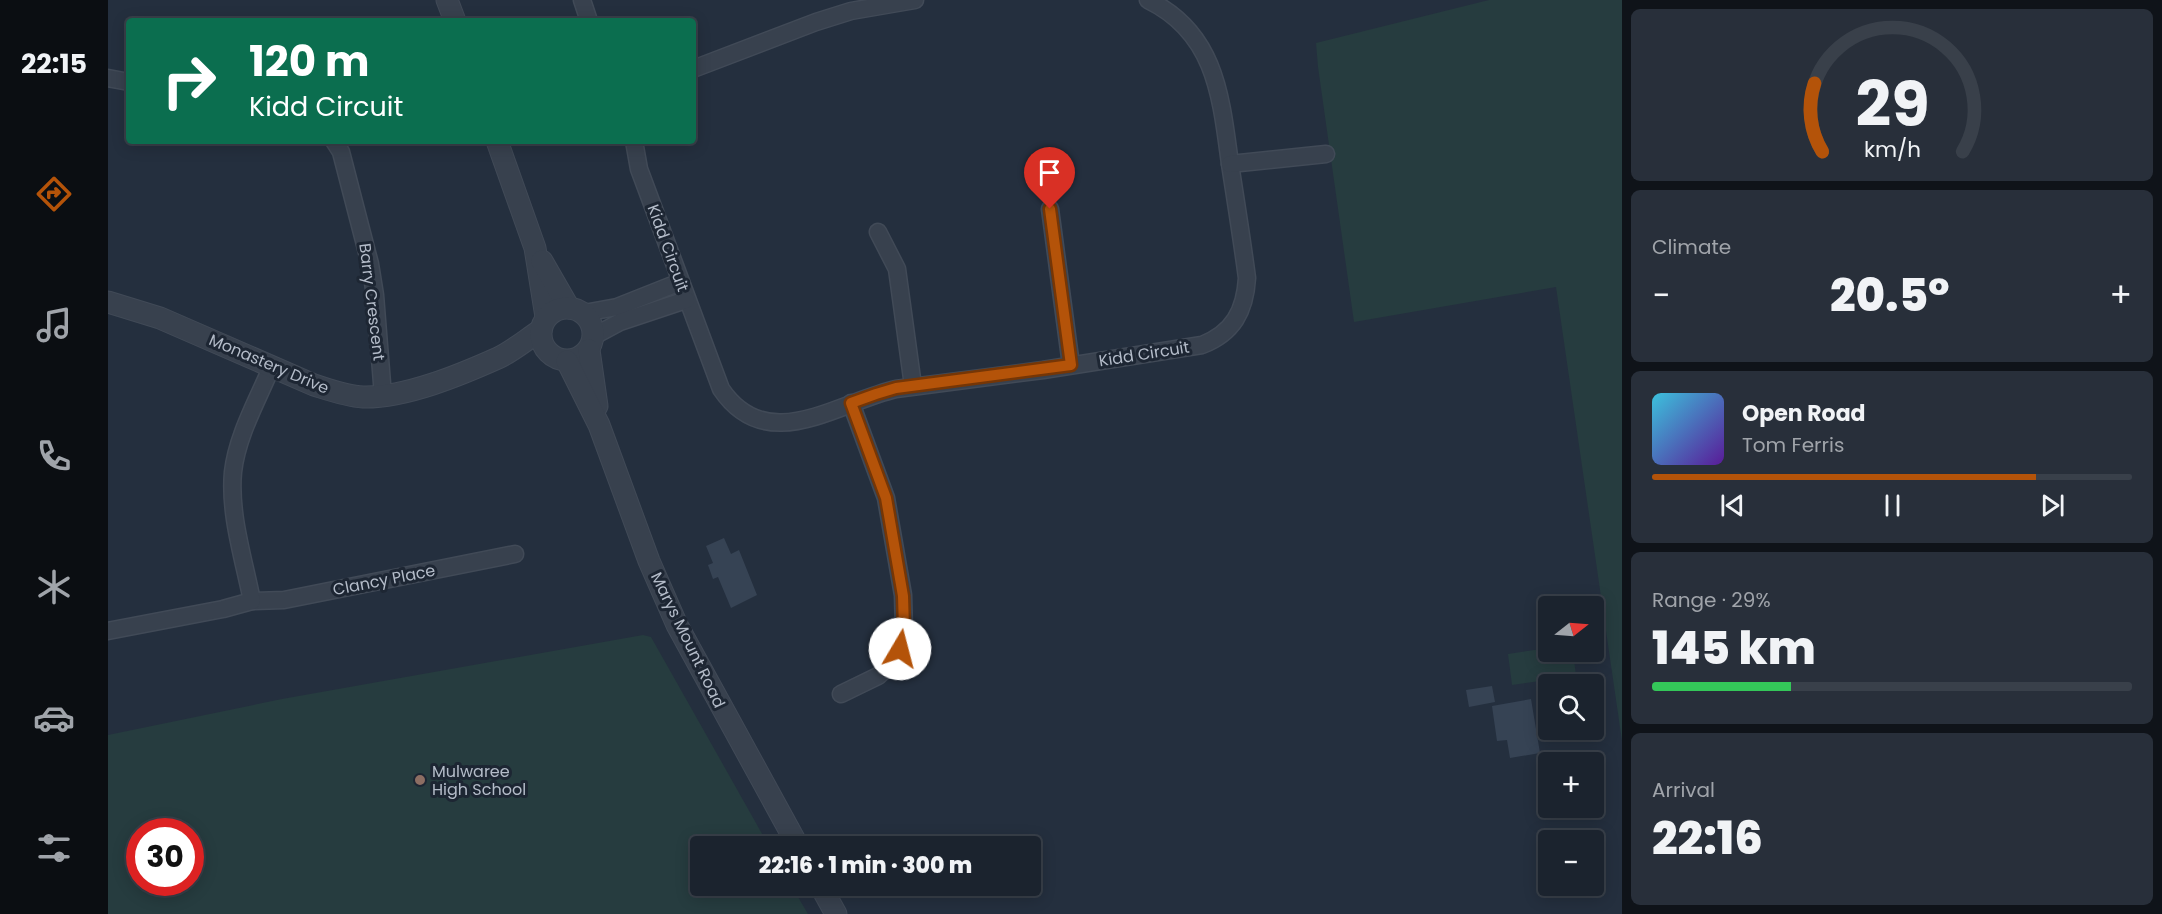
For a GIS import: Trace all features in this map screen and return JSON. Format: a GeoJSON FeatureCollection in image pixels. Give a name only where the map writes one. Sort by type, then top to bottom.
{"type":"FeatureCollection","features":[{"type":"Feature","properties":{"kind":"street"},"geometry":{"type":"LineString","coordinates":[[447,0],[454,18]]}},
{"type":"Feature","properties":{"kind":"street"},"geometry":{"type":"LineString","coordinates":[[582,0],[588,18]]}},
{"type":"Feature","properties":{"kind":"street"},"geometry":{"type":"LineString","coordinates":[[696,68],[851,10],[915,0]]}},
{"type":"Feature","properties":{"kind":"street","name":"Kidd Circuit"},"geometry":{"type":"LineString","coordinates":[[635,144],[639,170],[721,389],[728,399],[749,416],[765,421],[791,423],[876,394],[913,386],[1202,345],[1218,339],[1243,308],[1247,278],[1222,105],[1209,61],[1188,28],[1171,5],[1148,0]]}},
{"type":"Feature","properties":{"kind":"street"},"geometry":{"type":"LineString","coordinates":[[108,78],[126,81]]}},
{"type":"Feature","properties":{"kind":"street","name":"Barry Crescent"},"geometry":{"type":"LineString","coordinates":[[336,144],[341,152],[370,264],[375,295],[383,396]]}},
{"type":"Feature","properties":{"kind":"street"},"geometry":{"type":"LineString","coordinates":[[498,144],[534,248],[544,324],[541,339],[558,357],[575,360],[591,343],[620,322],[686,300]]}},
{"type":"Feature","properties":{"kind":"street"},"geometry":{"type":"LineString","coordinates":[[1230,164],[1326,154]]}},
{"type":"Feature","properties":{"kind":"street"},"geometry":{"type":"LineString","coordinates":[[1050,209],[1071,365]]}},
{"type":"Feature","properties":{"kind":"street"},"geometry":{"type":"LineString","coordinates":[[878,232],[897,269],[913,386]]}},
{"type":"Feature","properties":{"kind":"street"},"geometry":{"type":"LineString","coordinates":[[534,248],[576,310],[590,320],[591,343]]}},
{"type":"Feature","properties":{"kind":"street"},"geometry":{"type":"LineString","coordinates":[[544,324],[560,308],[576,310],[616,307],[680,282]]}},
{"type":"Feature","properties":{"kind":"street","name":"Monastery Drive"},"geometry":{"type":"LineString","coordinates":[[108,302],[160,318],[314,386],[361,397],[383,396],[427,385],[500,357],[544,324]]}},
{"type":"Feature","properties":{"kind":"street","name":"Marys Mount Road"},"geometry":{"type":"LineString","coordinates":[[591,343],[599,425]]}},
{"type":"Feature","properties":{"kind":"street","name":"Monastery Drive"},"geometry":{"type":"LineString","coordinates":[[500,357],[558,357]]}},
{"type":"Feature","properties":{"kind":"street","name":"Marys Mount Road"},"geometry":{"type":"LineString","coordinates":[[558,357],[599,425],[649,561],[677,625],[793,836]]}},
{"type":"Feature","properties":{"kind":"street"},"geometry":{"type":"LineString","coordinates":[[252,601],[233,505],[233,473],[238,446],[271,368]]}},
{"type":"Feature","properties":{"kind":"street"},"geometry":{"type":"LineString","coordinates":[[841,694],[878,676],[891,664],[900,649],[904,629],[903,596],[886,498],[851,403]]}},
{"type":"Feature","properties":{"kind":"street","name":"Clancy Place"},"geometry":{"type":"LineString","coordinates":[[108,631],[223,609],[252,601],[284,600],[515,554]]}},
{"type":"Feature","properties":{"kind":"street"},"geometry":{"type":"LineString","coordinates":[[826,896],[836,914]]}},
{"type":"Feature","properties":{"kind":"green space"},"geometry":{"type":"Polygon","coordinates":[[[1489,0],[1622,0],[1622,741],[1604,617],[1604,596],[1601,596],[1556,287],[1354,322],[1316,43],[1489,0]]]}},
{"type":"Feature","properties":{"kind":"green space","name":"Mulwaree High School"},"geometry":{"type":"Polygon","coordinates":[[[643,635],[651,637],[763,836],[690,836],[690,896],[797,896],[808,914],[108,914],[108,735],[282,699],[643,635]]]}},
{"type":"Feature","properties":{"kind":"green space"},"geometry":{"type":"Polygon","coordinates":[[[1538,650],[1538,662],[1574,662],[1576,674],[1538,674],[1538,681],[1512,685],[1508,654],[1538,650]]]}},
{"type":"Feature","properties":{"kind":"building"},"geometry":{"type":"Polygon","coordinates":[[[724,538],[731,554],[739,550],[757,595],[731,608],[718,577],[713,579],[708,565],[713,563],[706,546],[724,538]]]}},
{"type":"Feature","properties":{"kind":"building"},"geometry":{"type":"Polygon","coordinates":[[[1492,686],[1495,702],[1469,707],[1466,690],[1492,686]]]}},
{"type":"Feature","properties":{"kind":"building"},"geometry":{"type":"Polygon","coordinates":[[[1531,699],[1540,752],[1510,758],[1507,740],[1497,741],[1492,706],[1531,699]]]}},
{"type":"Feature","properties":{"kind":"place","name":"Mulwaree High School"},"geometry":{"type":"Point","coordinates":[420,780]}},
{"type":"Feature","properties":{"kind":"route"},"geometry":{"type":"LineString","coordinates":[[900,649],[904,629],[903,596],[886,498],[851,403],[896,388],[1071,365],[1050,209]]}}]}
